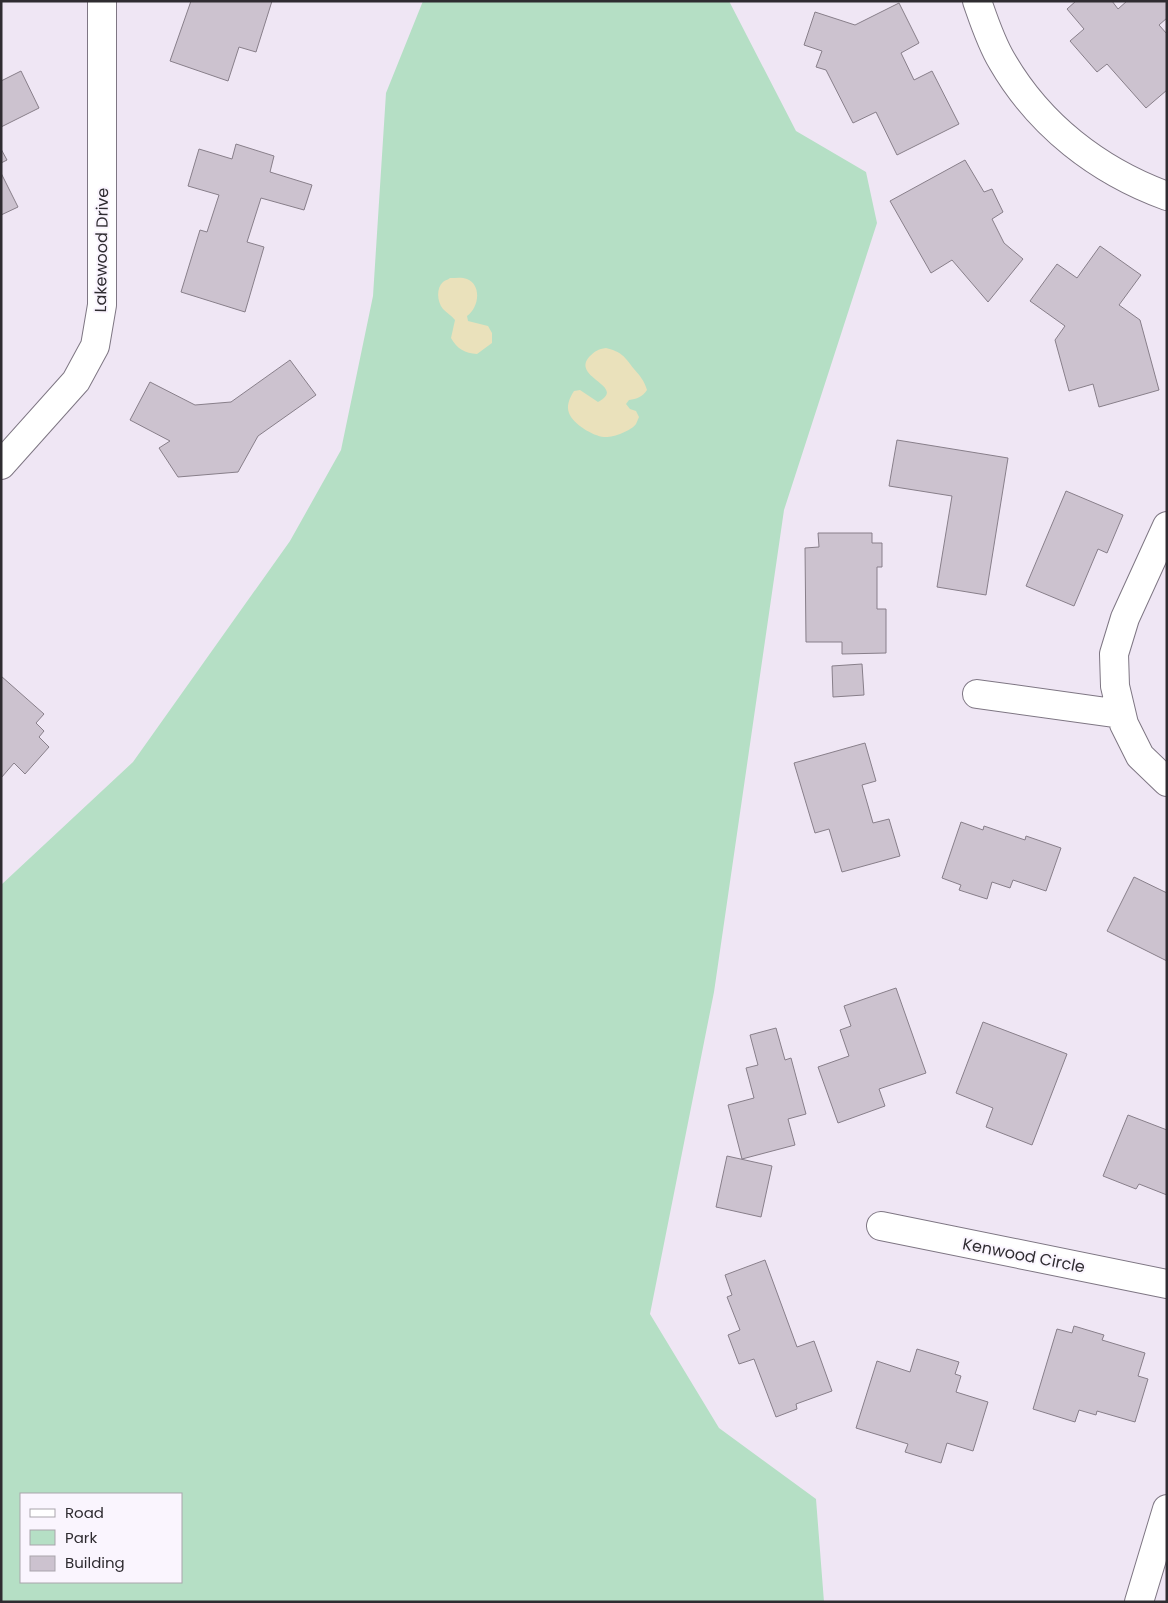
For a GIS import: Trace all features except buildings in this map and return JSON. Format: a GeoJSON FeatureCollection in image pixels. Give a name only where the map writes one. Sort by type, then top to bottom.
{"type":"FeatureCollection","features":[{"type":"Feature","properties":{"kind":"street","name":"Lakewood Drive"},"geometry":{"type":"LineString","coordinates":[[1,465],[76,381],[94,346],[102,305],[102,1]]}},
{"type":"Feature","properties":{"kind":"street"},"geometry":{"type":"LineString","coordinates":[[977,1],[1002,61],[1021,89],[1045,118],[1073,144],[1105,168],[1141,187],[1167,196]]}},
{"type":"Feature","properties":{"kind":"street"},"geometry":{"type":"LineString","coordinates":[[1167,526],[1125,618],[1114,654],[1115,686],[1124,724],[1140,756],[1167,782]]}},
{"type":"Feature","properties":{"kind":"street"},"geometry":{"type":"LineString","coordinates":[[977,694],[1121,714]]}},
{"type":"Feature","properties":{"kind":"street","name":"Kenwood Circle"},"geometry":{"type":"LineString","coordinates":[[881,1226],[1167,1284]]}},
{"type":"Feature","properties":{"kind":"street"},"geometry":{"type":"LineString","coordinates":[[1139,1602],[1167,1509]]}},
{"type":"Feature","properties":{"kind":"green space"},"geometry":{"type":"Polygon","coordinates":[[[423,1],[729,1],[796,131],[866,172],[877,223],[784,510],[714,992],[650,1314],[719,1428],[816,1499],[824,1602],[1,1602],[1,885],[133,762],[290,541],[341,450],[373,296],[386,93],[423,1]]]}},
{"type":"Feature","properties":{"kind":"sand"},"geometry":{"type":"Polygon","coordinates":[[[450,278],[467,279],[472,282],[477,291],[477,297],[474,308],[467,316],[468,321],[488,326],[492,333],[492,343],[477,354],[462,350],[451,338],[455,320],[443,309],[439,303],[438,295],[441,285],[450,278]]]}},
{"type":"Feature","properties":{"kind":"sand"},"geometry":{"type":"Polygon","coordinates":[[[606,348],[616,351],[625,358],[642,378],[647,390],[641,396],[629,400],[626,404],[630,409],[636,411],[639,417],[634,427],[607,437],[584,429],[571,417],[568,407],[574,391],[580,390],[598,402],[605,396],[607,391],[604,386],[587,371],[585,364],[593,353],[606,348]]]}}]}
